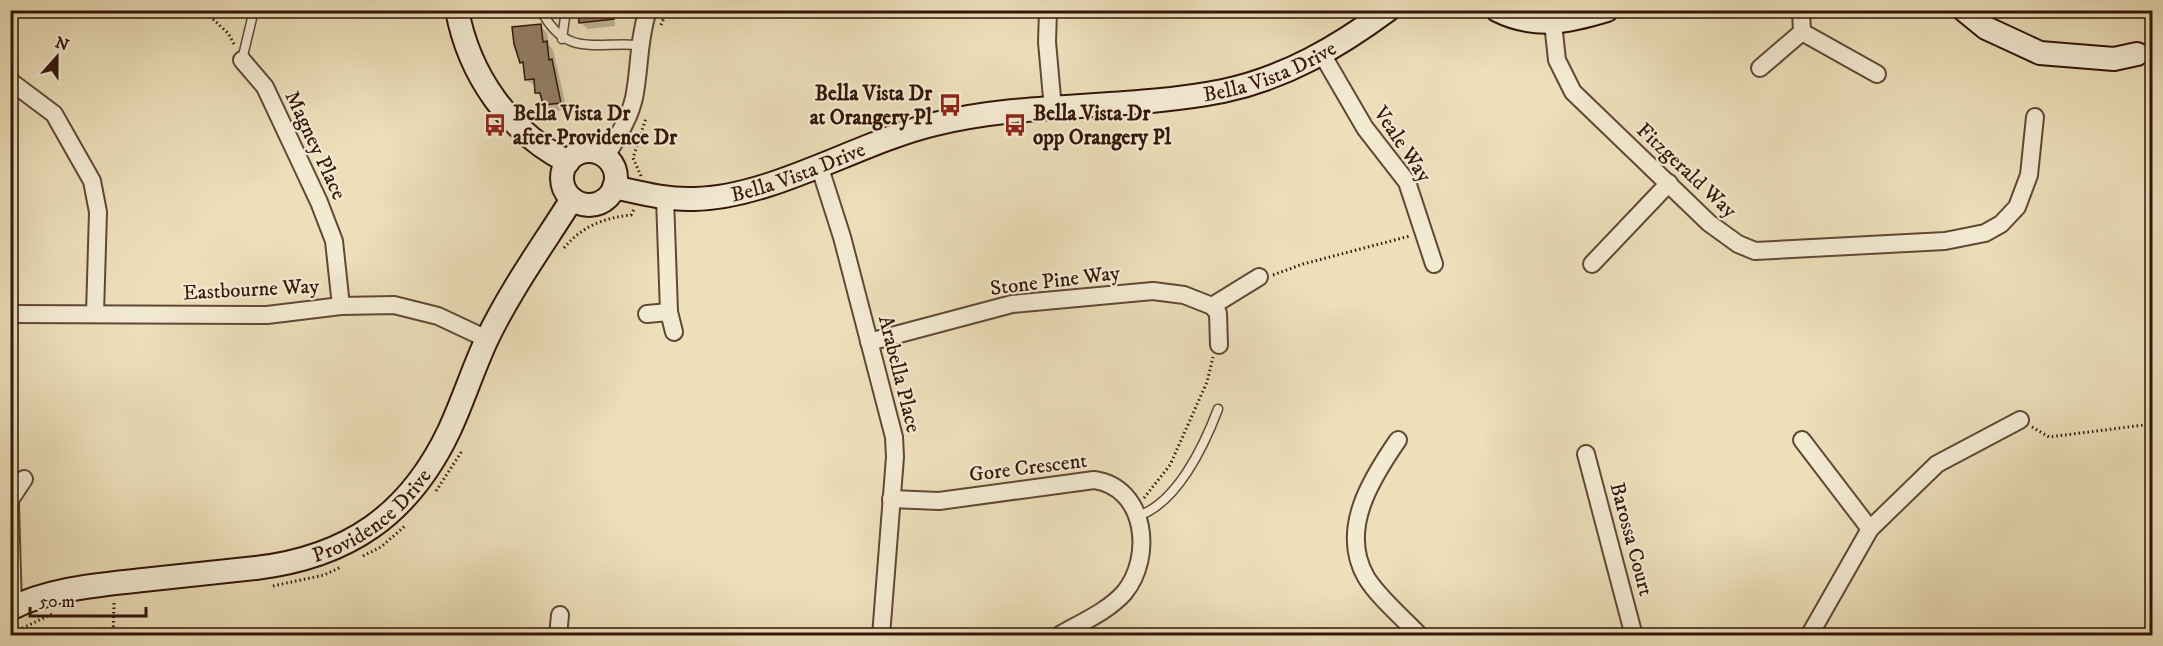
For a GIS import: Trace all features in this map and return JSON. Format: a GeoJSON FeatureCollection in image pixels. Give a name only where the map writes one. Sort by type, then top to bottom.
{"type":"FeatureCollection","features":[{"type":"Feature","properties":{"kind":"street"},"geometry":{"type":"LineString","coordinates":[[457,10],[471,59],[495,100],[533,142],[568,162]]}},
{"type":"Feature","properties":{"kind":"street"},"geometry":{"type":"LineString","coordinates":[[605,158],[630,110],[639,45],[648,10]]}},
{"type":"Feature","properties":{"kind":"street"},"geometry":{"type":"LineString","coordinates":[[1048,10],[1047,42],[1053,109]]}},
{"type":"Feature","properties":{"kind":"street","name":"Bella Vista Drive"},"geometry":{"type":"LineString","coordinates":[[614,187],[665,198],[693,199],[733,195],[934,124],[984,115],[1176,99],[1224,91],[1283,73],[1322,54],[1388,10]]}},
{"type":"Feature","properties":{"kind":"street"},"geometry":{"type":"LineString","coordinates":[[1497,10],[1525,21],[1553,23],[1607,10]]}},
{"type":"Feature","properties":{"kind":"street"},"geometry":{"type":"LineString","coordinates":[[1801,10],[1802,32]]}},
{"type":"Feature","properties":{"kind":"street"},"geometry":{"type":"LineString","coordinates":[[1964,10],[1986,28],[2040,53],[2114,59],[2145,54]]}},
{"type":"Feature","properties":{"kind":"street"},"geometry":{"type":"LineString","coordinates":[[1977,10],[1986,17],[2043,43],[2083,45],[2145,54]]}},
{"type":"Feature","properties":{"kind":"street","name":"Fitzgerald Way"},"geometry":{"type":"LineString","coordinates":[[1553,23],[1557,60],[1573,92],[1727,237],[1755,251],[1969,238],[2001,224],[2017,207],[2029,174],[2035,117]]}},
{"type":"Feature","properties":{"kind":"street"},"geometry":{"type":"LineString","coordinates":[[1760,68],[1802,32]]}},
{"type":"Feature","properties":{"kind":"street"},"geometry":{"type":"LineString","coordinates":[[1802,32],[1877,74]]}},
{"type":"Feature","properties":{"kind":"street","name":"Veale Way"},"geometry":{"type":"LineString","coordinates":[[1322,54],[1359,119],[1407,182],[1434,264]]}},
{"type":"Feature","properties":{"kind":"street","name":"Magney Place"},"geometry":{"type":"LineString","coordinates":[[242,60],[265,87],[323,212],[334,241],[341,306]]}},
{"type":"Feature","properties":{"kind":"street"},"geometry":{"type":"LineString","coordinates":[[10,81],[54,114],[92,181],[98,212],[95,314]]}},
{"type":"Feature","properties":{"kind":"street"},"geometry":{"type":"LineString","coordinates":[[589,152],[605,158],[615,174],[614,187],[604,200],[594,205],[583,204],[572,199],[565,190],[562,178],[568,162],[577,154],[589,152]]}},
{"type":"Feature","properties":{"kind":"street","name":"Arabella Place"},"geometry":{"type":"LineString","coordinates":[[819,165],[842,237],[894,437],[881,636]]}},
{"type":"Feature","properties":{"kind":"street"},"geometry":{"type":"LineString","coordinates":[[1592,264],[1669,183]]}},
{"type":"Feature","properties":{"kind":"street"},"geometry":{"type":"LineString","coordinates":[[665,198],[669,312],[674,332]]}},
{"type":"Feature","properties":{"kind":"street","name":"Providence Drive"},"geometry":{"type":"LineString","coordinates":[[12,609],[49,594],[92,586],[290,564],[330,551],[372,528],[401,505],[426,473],[448,431],[487,339],[514,289],[572,199]]}},
{"type":"Feature","properties":{"kind":"street"},"geometry":{"type":"LineString","coordinates":[[1219,345],[1218,313],[1212,306],[1259,277]]}},
{"type":"Feature","properties":{"kind":"street","name":"Stone Pine Way"},"geometry":{"type":"LineString","coordinates":[[869,342],[1004,306],[1034,301],[1153,291],[1184,295],[1212,306]]}},
{"type":"Feature","properties":{"kind":"street","name":"Eastbourne Way"},"geometry":{"type":"LineString","coordinates":[[10,314],[267,315],[341,306],[394,305],[438,316],[487,339]]}},
{"type":"Feature","properties":{"kind":"street"},"geometry":{"type":"LineString","coordinates":[[647,314],[669,312]]}},
{"type":"Feature","properties":{"kind":"street"},"geometry":{"type":"LineString","coordinates":[[1809,636],[1870,529],[1937,464],[2020,420]]}},
{"type":"Feature","properties":{"kind":"street"},"geometry":{"type":"LineString","coordinates":[[1398,440],[1375,473],[1357,517],[1356,552],[1367,578],[1420,636]]}},
{"type":"Feature","properties":{"kind":"street"},"geometry":{"type":"LineString","coordinates":[[1802,440],[1870,529]]}},
{"type":"Feature","properties":{"kind":"street","name":"Barossa Court"},"geometry":{"type":"LineString","coordinates":[[1586,454],[1634,636]]}},
{"type":"Feature","properties":{"kind":"street"},"geometry":{"type":"LineString","coordinates":[[12,609],[10,502],[24,479]]}},
{"type":"Feature","properties":{"kind":"street","name":"Gore Crescent"},"geometry":{"type":"LineString","coordinates":[[891,499],[939,501],[1094,480],[1103,481],[1122,491],[1136,512]]}},
{"type":"Feature","properties":{"kind":"street"},"geometry":{"type":"LineString","coordinates":[[1058,636],[1114,602],[1131,583],[1141,550],[1136,512]]}},
{"type":"Feature","properties":{"kind":"street"},"geometry":{"type":"LineString","coordinates":[[558,636],[560,615]]}},
{"type":"Feature","properties":{"kind":"lane"},"geometry":{"type":"LineString","coordinates":[[242,60],[254,10]]}},
{"type":"Feature","properties":{"kind":"lane"},"geometry":{"type":"LineString","coordinates":[[541,10],[550,27],[562,39],[581,44],[639,45]]}},
{"type":"Feature","properties":{"kind":"lane"},"geometry":{"type":"LineString","coordinates":[[562,39],[566,10]]}},
{"type":"Feature","properties":{"kind":"lane"},"geometry":{"type":"LineString","coordinates":[[1136,512],[1160,506],[1203,448],[1218,409]]}},
{"type":"Feature","properties":{"kind":"path"},"geometry":{"type":"LineString","coordinates":[[203,10],[228,33],[242,60]]}},
{"type":"Feature","properties":{"kind":"path"},"geometry":{"type":"LineString","coordinates":[[564,249],[589,226],[608,218],[631,215],[634,210]]}},
{"type":"Feature","properties":{"kind":"path"},"geometry":{"type":"LineString","coordinates":[[1259,277],[1270,277],[1303,264],[1424,232]]}},
{"type":"Feature","properties":{"kind":"path"},"geometry":{"type":"LineString","coordinates":[[1136,512],[1170,465],[1207,382],[1215,351],[1219,345]]}},
{"type":"Feature","properties":{"kind":"path"},"geometry":{"type":"LineString","coordinates":[[2020,420],[2049,437],[2152,424]]}},
{"type":"Feature","properties":{"kind":"path"},"geometry":{"type":"LineString","coordinates":[[431,497],[444,482],[463,448]]}},
{"type":"Feature","properties":{"kind":"path"},"geometry":{"type":"LineString","coordinates":[[362,556],[381,547],[412,519]]}},
{"type":"Feature","properties":{"kind":"path"},"geometry":{"type":"LineString","coordinates":[[272,586],[324,575],[343,566]]}},
{"type":"Feature","properties":{"kind":"path"},"geometry":{"type":"LineString","coordinates":[[105,604],[116,602],[113,636]]}},
{"type":"Feature","properties":{"kind":"path"},"geometry":{"type":"LineString","coordinates":[[10,634],[61,612]]}},
{"type":"Feature","properties":{"kind":"building"},"geometry":{"type":"Polygon","coordinates":[[[578,10],[614,10],[614,19],[579,23],[578,10]]]}},
{"type":"Feature","properties":{"kind":"building"},"geometry":{"type":"Polygon","coordinates":[[[541,24],[543,42],[547,41],[549,60],[552,59],[561,103],[543,105],[540,93],[535,93],[534,79],[525,80],[523,62],[520,63],[514,44],[512,27],[541,24]]]}},
{"type":"Feature","properties":{"kind":"place","name":"Bella Vista Dr at Orangery Pl"},"geometry":{"type":"Point","coordinates":[950,105]}},
{"type":"Feature","properties":{"kind":"place","name":"Bella Vista Dr after Providence Dr"},"geometry":{"type":"Point","coordinates":[495,125]}},
{"type":"Feature","properties":{"kind":"place","name":"Bella Vista Dr opp Orangery Pl"},"geometry":{"type":"Point","coordinates":[1015,125]}}]}
